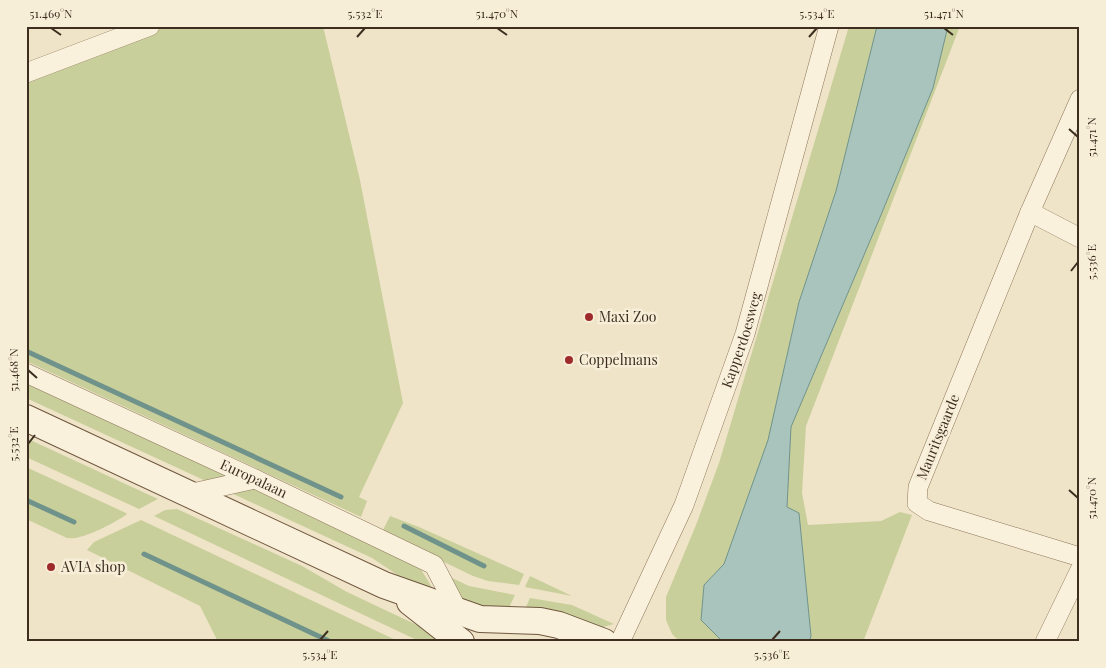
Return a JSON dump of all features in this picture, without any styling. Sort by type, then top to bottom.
[{"type":"main road","points":[[26,418],[384,585],[480,619],[540,621],[559,624],[604,642]]},
{"type":"main road","points":[[384,585],[416,606],[460,642]]},
{"type":"main road","points":[[542,642],[572,630]]},
{"type":"street","points":[[26,73],[150,26]]},
{"type":"street","name":"Kapperdoesweg","points":[[620,642],[684,505],[745,334],[830,26]]},
{"type":"street","name":"Mauritsgaarde","points":[[1080,99],[1030,212],[918,487],[917,503],[929,511],[1080,557]]},
{"type":"street","points":[[1030,212],[1080,238]]},
{"type":"street","name":"Europalaan","points":[[26,373],[434,564],[458,611]]},
{"type":"street","points":[[188,494],[255,479]]},
{"type":"street","points":[[1045,642],[1080,570]]},
{"type":"green space","points":[[168,26],[323,26],[360,180],[403,403],[359,497],[367,501],[361,517],[26,361],[26,82]]},
{"type":"green space","points":[[849,26],[877,26],[836,191],[799,302],[769,440],[724,564],[704,585],[701,620],[723,642],[680,642],[672,634],[666,620],[666,597],[719,463]]},
{"type":"green space","points":[[948,26],[960,26],[806,426],[802,493],[808,525],[881,521],[900,512],[912,515],[863,642],[809,642],[811,636],[799,513],[787,507],[791,427],[933,88]]},
{"type":"green space","points":[[26,380],[231,474],[208,482],[26,398]]},
{"type":"green space","points":[[26,438],[158,499],[139,509],[26,457]]},
{"type":"green space","points":[[26,467],[127,514],[98,530],[73,538],[67,538],[26,519]]},
{"type":"green space","points":[[249,486],[419,566],[436,594],[414,586],[372,558],[229,492]]},
{"type":"green space","points":[[177,509],[302,566],[347,592],[453,642],[421,642],[154,516],[165,510]]},
{"type":"green space","points":[[390,516],[524,574],[519,585],[488,581],[473,576],[382,532]]},
{"type":"green space","points":[[141,520],[400,642],[218,642],[200,606],[87,550],[94,542]]},
{"type":"green space","points":[[530,576],[572,596],[525,587]]},
{"type":"green space","points":[[450,577],[469,586],[515,595],[506,614],[467,605],[449,580]]},
{"type":"green space","points":[[530,598],[572,605],[614,624],[596,629],[523,614]]},
{"type":"water","points":[[877,26],[948,26],[933,88],[791,427],[787,507],[799,513],[811,636],[809,642],[723,642],[701,620],[704,585],[724,564],[768,440],[799,302],[836,191]]},
{"type":"waterway","points":[[26,351],[341,497]]},
{"type":"waterway","points":[[26,500],[74,522]]},
{"type":"waterway","points":[[404,526],[484,566]]},
{"type":"waterway","points":[[144,554],[331,642]]},
{"type":"place","name":"Maxi Zoo","points":[[589,317]]},
{"type":"place","name":"Coppelmans","points":[[569,360]]},
{"type":"place","name":"AVIA shop","points":[[51,567]]}]
